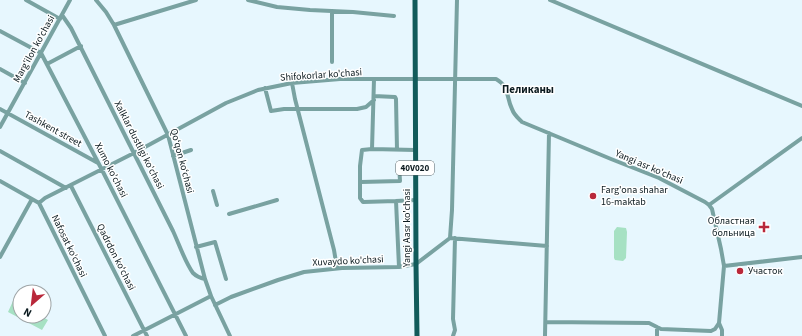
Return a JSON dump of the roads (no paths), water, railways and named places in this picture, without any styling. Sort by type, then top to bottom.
[{"type":"main road","name":"Yangi Aasr ko'chasi","points":[[415,0],[417,336]]},
{"type":"street","points":[[26,0],[60,19]]},
{"type":"street","name":"Marg'ilon ko'chasi","points":[[0,128],[70,0]]},
{"type":"street","name":"Qoʻqon koʻchasi","points":[[96,0],[114,25],[168,135],[205,279],[211,296],[230,336]]},
{"type":"street","points":[[114,25],[196,0]]},
{"type":"street","points":[[248,0],[278,7],[394,16]]},
{"type":"street","points":[[453,336],[452,204],[457,0]]},
{"type":"street","points":[[550,0],[802,106]]},
{"type":"street","points":[[332,11],[332,62]]},
{"type":"street","name":"Xalklar dustligi ko'chasi","points":[[62,15],[72,28],[191,268],[197,276],[205,279]]},
{"type":"street","points":[[0,31],[41,53]]},
{"type":"street","points":[[47,64],[81,46]]},
{"type":"street","name":"Xumo ko'chasi","points":[[41,53],[99,163],[186,336]]},
{"type":"street","points":[[0,69],[25,83]]},
{"type":"street","name":"Shifokorlar ko'chasi","points":[[39,203],[45,198],[102,170],[226,103],[265,88],[292,83],[340,79],[416,80]]},
{"type":"street","points":[[372,149],[374,79]]},
{"type":"street","name":"Yangi asr ko'chasi","points":[[416,80],[496,80],[506,88],[511,109],[517,118],[522,122],[659,178],[688,192],[709,205]]},
{"type":"street","points":[[292,83],[334,250],[337,268]]},
{"type":"street","points":[[265,88],[271,112],[284,109],[357,110],[366,107],[374,98],[395,97],[397,150]]},
{"type":"street","name":"Tashkent street","points":[[0,109],[99,163]]},
{"type":"street","points":[[546,336],[549,133]]},
{"type":"street","points":[[722,336],[722,330],[719,323],[724,266],[722,249],[712,209],[709,205],[802,138]]},
{"type":"street","points":[[173,156],[191,150]]},
{"type":"street","points":[[415,150],[362,150],[360,166],[360,198],[363,202],[416,200]]},
{"type":"street","points":[[0,151],[66,188]]},
{"type":"street","points":[[360,182],[400,181],[399,166]]},
{"type":"street","points":[[0,181],[39,203]]},
{"type":"street","name":"Qadrdon koʻchasi","points":[[71,186],[147,336]]},
{"type":"street","points":[[213,191],[217,205]]},
{"type":"street","points":[[0,257],[32,199]]},
{"type":"street","points":[[229,214],[277,200]]},
{"type":"street","points":[[396,200],[399,267]]},
{"type":"street","name":"Nafosat ko'chasi","points":[[39,203],[105,336]]},
{"type":"street","points":[[416,264],[452,238],[547,246]]},
{"type":"street","points":[[196,246],[215,242],[226,279]]},
{"type":"street","points":[[724,266],[802,257]]},
{"type":"street","name":"Xuvaydo ko'chasi","points":[[215,305],[231,297],[304,272],[337,268],[399,267],[416,264]]},
{"type":"street","points":[[133,336],[211,296]]},
{"type":"street","points":[[546,322],[648,323],[661,329],[696,334],[713,330],[719,323]]},
{"type":"street","points":[[657,327],[657,336]]},
{"type":"place","name":"Farg'ona shahar 16-maktab","points":[[593,196]]},
{"type":"place","name":"Областная больница","points":[[764,227]]},
{"type":"place","name":"Участок","points":[[740,271]]},
{"type":"district","name":"Пеликаны","points":[[528,89]]}]
